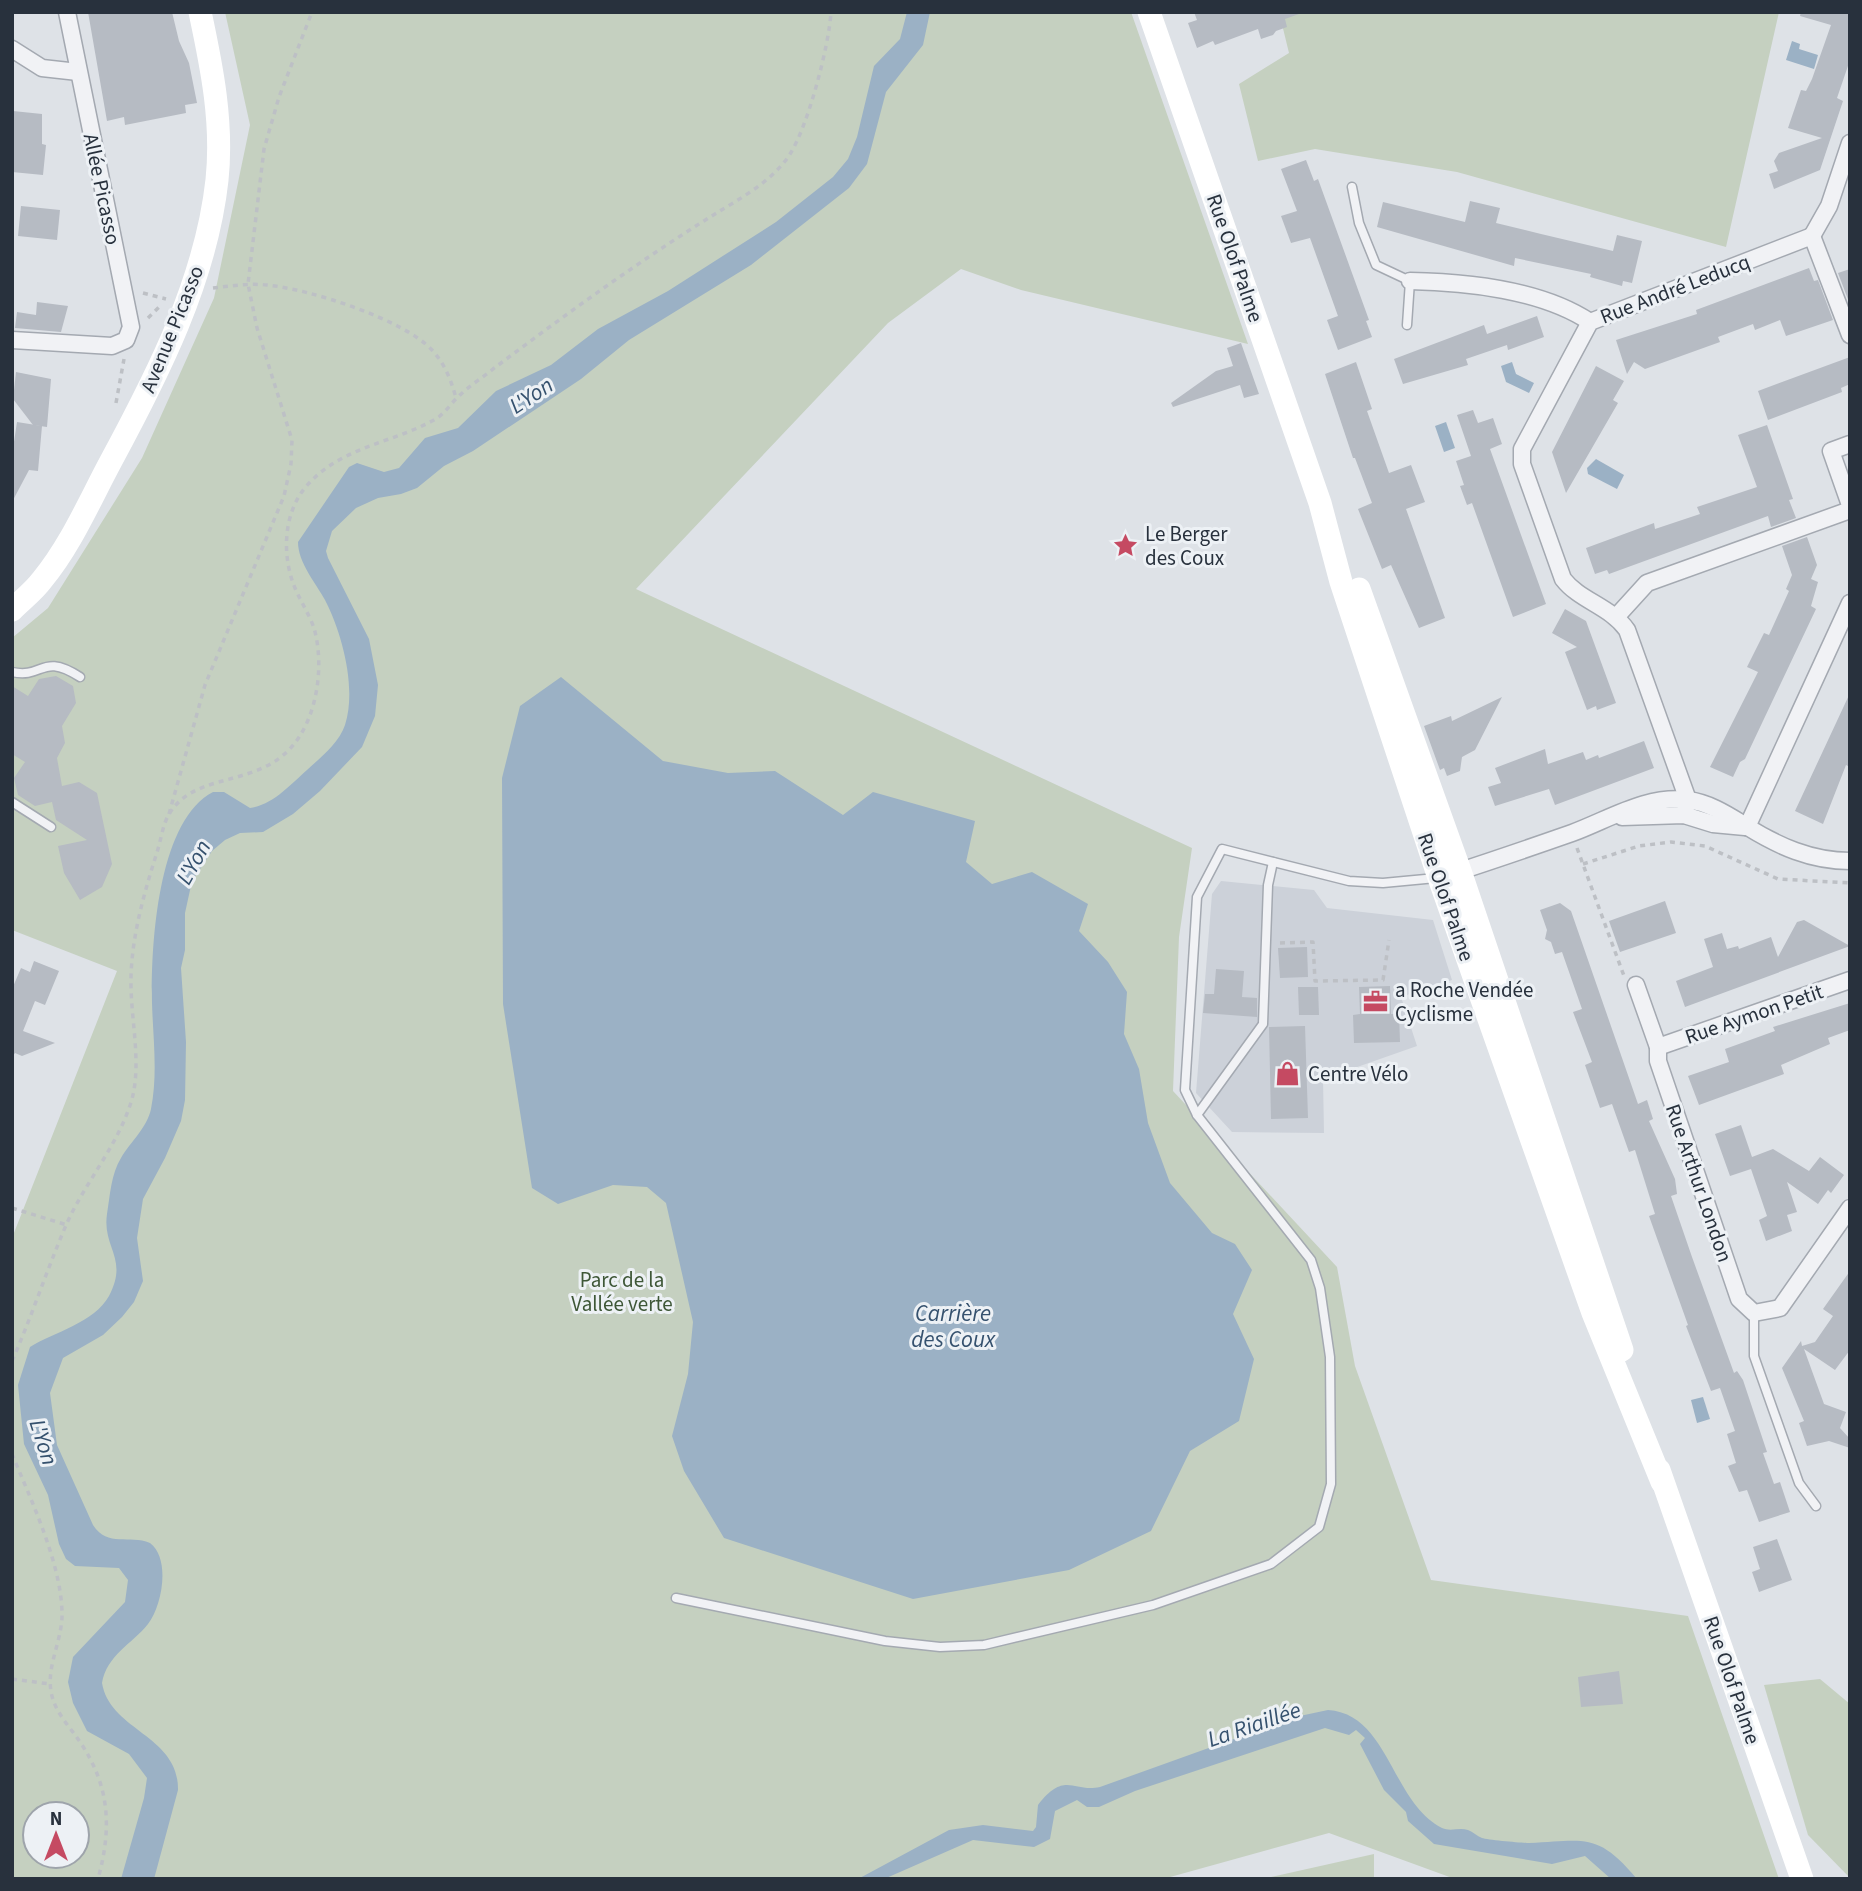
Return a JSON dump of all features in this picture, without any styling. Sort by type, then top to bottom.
[{"type":"main road","name":"Avenue Picasso","points":[[12,610],[43,580],[73,532],[144,400],[209,230],[217,180],[219,131],[213,76],[200,12]]},
{"type":"main road","name":"Rue Olof Palme","points":[[1149,12],[1320,503],[1355,579],[1449,874],[1609,1308],[1662,1482],[1802,1879]]},
{"type":"street","name":"Allée Picasso","points":[[67,12],[131,327]]},
{"type":"street","points":[[12,49],[43,68],[78,72]]},
{"type":"street","points":[[1850,143],[1829,206],[1812,236],[1850,335]]},
{"type":"street","name":"Rue André Leducq","points":[[1617,617],[1572,591],[1563,579],[1522,464],[1525,443],[1590,322],[1812,236]]},
{"type":"street","points":[[1409,281],[1460,282],[1568,307],[1590,322]]},
{"type":"street","points":[[12,340],[102,346],[125,340],[131,327]]},
{"type":"street","points":[[1686,807],[1627,630],[1617,617],[1647,583],[1850,508],[1831,451],[1850,444]]},
{"type":"street","points":[[1747,827],[1850,603]]},
{"type":"street","points":[[1449,874],[1572,833],[1640,803],[1724,811],[1747,827],[1803,856],[1824,861],[1850,861]]},
{"type":"street","name":"Rue Aymon Petit","points":[[1658,1047],[1850,980]]},
{"type":"street","name":"Rue Arthur London","points":[[1636,985],[1658,1047],[1658,1061],[1739,1299],[1754,1313]]},
{"type":"street","points":[[1754,1313],[1780,1308],[1850,1208]]},
{"type":"lane","points":[[1352,187],[1359,223],[1376,265],[1409,281],[1406,325]]},
{"type":"lane","points":[[12,672],[22,674],[49,664],[62,665],[80,677]]},
{"type":"lane","points":[[12,802],[51,827]]},
{"type":"lane","points":[[676,1598],[885,1640],[940,1647],[984,1644],[1153,1605],[1271,1564],[1319,1527],[1331,1484],[1330,1357],[1320,1287],[1311,1260],[1197,1115],[1185,1090],[1197,897],[1222,849],[1349,881],[1383,884],[1449,874]]},
{"type":"lane","points":[[1197,1115],[1263,1024],[1268,885],[1273,862]]},
{"type":"lane","points":[[1754,1313],[1754,1356],[1798,1483],[1816,1506]]},
{"type":"path","points":[[12,1361],[67,1225],[112,1144],[131,1102],[135,1081],[131,975],[145,890],[169,816],[205,685],[284,496],[291,464],[292,440],[257,328],[248,284],[264,149],[279,97],[313,12]]},
{"type":"path","points":[[169,816],[186,796],[259,772],[285,755],[304,731],[314,703],[319,653],[314,628],[294,585],[286,548],[290,517],[304,489],[350,452],[436,419],[456,398],[675,239],[751,192],[789,156],[805,117],[830,33],[831,12]]},
{"type":"path","points":[[131,327],[143,323],[181,299],[248,284],[288,288],[317,296],[403,329],[433,351],[445,367],[456,398]]},
{"type":"path","points":[[124,290],[181,299]]},
{"type":"path","points":[[1572,833],[1626,983],[1636,985]]},
{"type":"path","points":[[1583,864],[1639,846],[1671,842],[1705,846],[1778,880],[1850,883]]},
{"type":"path","points":[[1266,943],[1313,942],[1315,981],[1356,980],[1383,979],[1389,940]]},
{"type":"path","points":[[12,1208],[67,1225]]},
{"type":"path","points":[[12,1454],[58,1583],[61,1625],[50,1684],[56,1707],[91,1758],[104,1788],[108,1827],[97,1879]]},
{"type":"path","points":[[12,1679],[50,1684]]},
{"type":"shaded area","points":[[1221,881],[1314,890],[1327,908],[1433,920],[1452,980],[1401,997],[1417,1046],[1323,1079],[1324,1133],[1232,1132],[1196,1093],[1212,894]]},
{"type":"green space","name":"Parc de la Vallée verte","points":[[225,12],[1131,12],[1248,344],[1021,290],[961,269],[888,323],[636,589],[1192,848],[1179,937],[1173,1091],[1337,1267],[1355,1366],[1431,1580],[1688,1616],[1779,1879],[1455,1879],[1329,1833],[1163,1879],[12,1879],[12,1238],[117,971],[12,930],[12,638],[48,608],[142,458],[214,298],[250,125]]},
{"type":"green space","points":[[1279,12],[1779,12],[1726,247],[1457,172],[1315,149],[1258,161],[1239,84],[1289,53]]},
{"type":"green space","points":[[1820,1679],[1850,1704],[1850,1878],[1808,1835],[1764,1685]]},
{"type":"green space","points":[[1374,1854],[1374,1879],[1262,1879]]},
{"type":"water","name":"L'Yon","points":[[907,12],[930,12],[923,45],[886,92],[867,164],[849,188],[751,265],[629,340],[581,379],[473,451],[444,466],[417,488],[378,498],[356,508],[332,531],[326,551],[328,558],[369,639],[378,685],[375,716],[362,747],[320,791],[293,814],[263,832],[240,833],[225,840],[212,851],[192,881],[185,913],[185,950],[181,968],[186,1042],[185,1100],[181,1121],[143,1199],[137,1238],[143,1281],[134,1302],[122,1317],[103,1335],[63,1358],[50,1393],[57,1445],[93,1525],[105,1536],[150,1543],[161,1560],[162,1583],[153,1616],[142,1631],[115,1657],[102,1683],[117,1712],[168,1757],[175,1772],[178,1790],[154,1879],[121,1879],[147,1778],[129,1754],[87,1731],[73,1703],[68,1682],[73,1657],[125,1602],[128,1580],[119,1568],[75,1566],[66,1559],[59,1544],[48,1495],[24,1444],[18,1385],[30,1347],[94,1313],[109,1296],[114,1283],[116,1262],[106,1226],[111,1185],[118,1164],[151,1109],[155,1069],[152,979],[156,919],[169,857],[180,829],[194,807],[213,792],[224,792],[250,808],[274,798],[329,749],[345,725],[349,694],[342,644],[325,600],[304,565],[298,542],[349,467],[357,463],[384,472],[399,468],[425,438],[458,428],[496,391],[551,365],[598,329],[668,291],[776,222],[833,177],[848,159],[857,137],[874,66],[900,39]]},
{"type":"water","points":[[1792,41],[1800,44],[1799,49],[1818,55],[1814,69],[1786,60]]},
{"type":"water","points":[[1512,362],[1516,374],[1534,383],[1529,393],[1506,382],[1501,366]]},
{"type":"water","points":[[1446,422],[1455,448],[1444,452],[1435,426]]},
{"type":"water","points":[[1596,459],[1624,475],[1617,489],[1588,474],[1587,468]]},
{"type":"water","name":"Carrière des Coux","points":[[561,677],[663,761],[728,773],[775,771],[843,815],[873,792],[975,821],[966,862],[992,884],[1032,872],[1088,904],[1079,931],[1108,962],[1127,992],[1124,1034],[1139,1069],[1148,1123],[1170,1183],[1212,1233],[1235,1244],[1252,1270],[1233,1314],[1254,1359],[1239,1421],[1190,1451],[1151,1531],[1069,1570],[913,1599],[724,1538],[684,1471],[672,1436],[688,1374],[693,1322],[666,1203],[647,1187],[613,1185],[558,1204],[532,1188],[503,1004],[502,778],[520,706]]},
{"type":"water","points":[[1703,1397],[1710,1419],[1697,1423],[1691,1400]]},
{"type":"water","points":[[1328,1710],[1348,1715],[1364,1726],[1377,1742],[1411,1799],[1425,1816],[1442,1828],[1465,1829],[1482,1838],[1506,1841],[1589,1842],[1611,1853],[1637,1879],[1611,1879],[1585,1856],[1552,1864],[1434,1844],[1408,1821],[1406,1812],[1384,1790],[1360,1744],[1365,1738],[1356,1730],[1349,1735],[1325,1728],[1135,1791],[1099,1807],[1087,1807],[1077,1800],[1055,1811],[1050,1839],[1034,1847],[973,1840],[884,1879],[858,1879],[949,1830],[983,1825],[1033,1831],[1036,1827],[1038,1805],[1055,1788],[1069,1785],[1100,1787],[1295,1717]]},
{"type":"building","points":[[88,12],[172,12],[179,41],[189,63],[197,103],[185,105],[186,113],[125,125],[124,117],[107,121]]},
{"type":"building","points":[[1194,12],[1299,14],[1285,19],[1287,27],[1261,39],[1258,29],[1215,45],[1213,41],[1197,48],[1188,23],[1197,20]]},
{"type":"building","points":[[1801,12],[1850,12],[1850,60],[1837,98],[1843,101],[1820,170],[1774,189],[1769,174],[1778,171],[1774,161],[1779,153],[1822,138],[1788,128],[1801,90],[1806,91],[1812,79],[1831,25],[1800,16]]},
{"type":"building","points":[[13,111],[42,114],[42,144],[46,145],[43,175],[12,172]]},
{"type":"building","points":[[1306,160],[1314,181],[1318,179],[1369,320],[1366,321],[1372,337],[1338,350],[1327,320],[1338,316],[1310,238],[1291,243],[1281,216],[1297,211],[1281,169]]},
{"type":"building","points":[[1470,201],[1500,208],[1496,223],[1613,251],[1617,235],[1642,241],[1632,283],[1623,281],[1622,286],[1590,277],[1591,274],[1515,258],[1514,266],[1377,227],[1383,202],[1465,222]]},
{"type":"building","points":[[21,206],[60,210],[57,240],[18,236]]},
{"type":"building","points":[[1809,268],[1814,281],[1818,280],[1833,320],[1786,336],[1780,320],[1755,330],[1753,324],[1718,337],[1720,342],[1645,369],[1634,362],[1627,374],[1616,340],[1697,314],[1696,310]]},
{"type":"building","points":[[1850,269],[1850,302],[1849,302],[1838,273]]},
{"type":"building","points":[[37,302],[68,306],[61,332],[15,328],[17,312],[36,315]]},
{"type":"building","points":[[1537,316],[1544,337],[1508,350],[1507,345],[1466,359],[1468,365],[1403,384],[1394,359],[1484,325],[1487,334]]},
{"type":"building","points":[[1241,343],[1259,394],[1244,398],[1240,385],[1173,407],[1171,403],[1216,371],[1233,366],[1227,348]]},
{"type":"building","points":[[1850,357],[1850,384],[1841,388],[1842,392],[1768,420],[1758,391]]},
{"type":"building","points":[[1356,362],[1372,409],[1367,411],[1389,473],[1411,465],[1425,502],[1406,509],[1445,618],[1419,628],[1391,565],[1382,569],[1358,509],[1372,503],[1353,458],[1325,374]]},
{"type":"building","points":[[1596,366],[1624,381],[1613,400],[1618,403],[1566,493],[1552,452]]},
{"type":"building","points":[[16,372],[51,379],[47,427],[33,425],[13,399]]},
{"type":"building","points":[[1473,410],[1478,423],[1493,418],[1502,444],[1490,449],[1546,604],[1513,617],[1472,503],[1467,505],[1460,486],[1464,485],[1456,461],[1471,456],[1457,415]]},
{"type":"building","points":[[17,422],[42,426],[38,471],[29,470],[12,502],[12,455]]},
{"type":"building","points":[[1767,425],[1793,499],[1789,500],[1796,518],[1771,527],[1768,516],[1609,574],[1607,570],[1595,574],[1586,548],[1654,523],[1655,529],[1700,514],[1697,507],[1757,487],[1738,435]]},
{"type":"building","points":[[1807,537],[1817,565],[1811,579],[1818,582],[1811,606],[1816,609],[1745,759],[1740,762],[1733,777],[1710,767],[1758,672],[1747,667],[1764,633],[1769,635],[1789,591],[1786,589],[1792,575],[1782,546]]},
{"type":"building","points":[[1565,609],[1586,621],[1616,703],[1597,710],[1596,706],[1587,710],[1565,652],[1577,647],[1552,633]]},
{"type":"building","points":[[56,676],[73,686],[76,703],[62,726],[65,743],[57,758],[62,786],[79,782],[97,793],[112,864],[102,887],[80,900],[64,873],[58,846],[87,840],[56,820],[52,802],[35,806],[18,795],[14,778],[25,762],[12,754],[12,686],[28,696],[39,679]]},
{"type":"building","points":[[1850,693],[1850,767],[1846,765],[1823,824],[1795,811]]},
{"type":"building","points":[[1502,697],[1475,750],[1462,757],[1460,771],[1447,776],[1444,768],[1440,770],[1424,726],[1451,716],[1452,721]]},
{"type":"building","points":[[1644,741],[1654,768],[1555,805],[1549,789],[1495,806],[1488,787],[1501,783],[1495,768],[1545,749],[1548,764],[1583,752],[1586,760],[1598,755],[1599,758]]},
{"type":"building","points":[[1665,901],[1676,933],[1620,952],[1609,921]]},
{"type":"building","points":[[1560,903],[1571,911],[1638,1104],[1647,1100],[1653,1119],[1649,1121],[1675,1179],[1677,1194],[1671,1196],[1692,1257],[1734,1373],[1737,1371],[1743,1380],[1767,1452],[1763,1453],[1774,1484],[1780,1482],[1790,1512],[1759,1522],[1747,1490],[1739,1492],[1728,1466],[1736,1463],[1727,1434],[1735,1431],[1720,1388],[1711,1391],[1686,1326],[1688,1325],[1649,1216],[1655,1214],[1635,1150],[1629,1152],[1612,1104],[1600,1108],[1585,1065],[1592,1062],[1573,1012],[1582,1009],[1562,952],[1555,954],[1551,942],[1545,939],[1547,930],[1540,910]]},
{"type":"building","points":[[1804,920],[1850,946],[1685,1007],[1676,981],[1713,967],[1704,939],[1722,933],[1727,949],[1738,946],[1739,949],[1771,937],[1778,957],[1797,922]]},
{"type":"building","points":[[1307,947],[1308,977],[1280,978],[1278,948]]},
{"type":"building","points":[[34,961],[59,971],[45,1005],[35,1001],[23,1031],[55,1043],[22,1056],[15,1053],[12,1057],[12,989],[21,968],[30,972]]},
{"type":"building","points":[[1216,969],[1244,971],[1242,997],[1257,998],[1257,1017],[1203,1013],[1205,994],[1214,994]]},
{"type":"building","points":[[1390,986],[1391,1014],[1399,1014],[1400,1042],[1354,1043],[1353,1015],[1360,1014],[1359,987]]},
{"type":"building","points":[[1298,987],[1318,987],[1319,1015],[1299,1015]]},
{"type":"building","points":[[1850,1003],[1850,1030],[1828,1038],[1830,1044],[1781,1065],[1784,1074],[1699,1105],[1688,1076],[1729,1062],[1725,1049],[1775,1031],[1773,1027]]},
{"type":"building","points":[[1305,1026],[1308,1118],[1271,1119],[1269,1027]]},
{"type":"building","points":[[1741,1125],[1752,1157],[1773,1149],[1809,1171],[1820,1157],[1844,1175],[1831,1193],[1828,1190],[1818,1204],[1787,1182],[1797,1212],[1787,1215],[1792,1231],[1766,1241],[1759,1220],[1767,1216],[1751,1169],[1730,1176],[1715,1134]]},
{"type":"building","points":[[1850,1271],[1850,1350],[1835,1370],[1804,1349],[1824,1404],[1846,1412],[1840,1428],[1850,1439],[1850,1448],[1829,1441],[1807,1446],[1799,1423],[1804,1421],[1782,1368],[1801,1341],[1802,1346],[1815,1342],[1833,1316],[1823,1309]]},
{"type":"building","points":[[1777,1539],[1792,1580],[1759,1592],[1752,1572],[1760,1569],[1753,1547]]},
{"type":"building","points":[[1619,1671],[1623,1704],[1581,1707],[1578,1677]]},
{"type":"place","name":"Le Berger des Coux","points":[[1125,546]]},
{"type":"place","name":"a Roche Vendée Cyclisme","points":[[1375,1002]]},
{"type":"place","name":"Centre Vélo","points":[[1288,1074]]},
{"type":"water label","name":"La Riaillée","points":[[1254,1724]]}]
